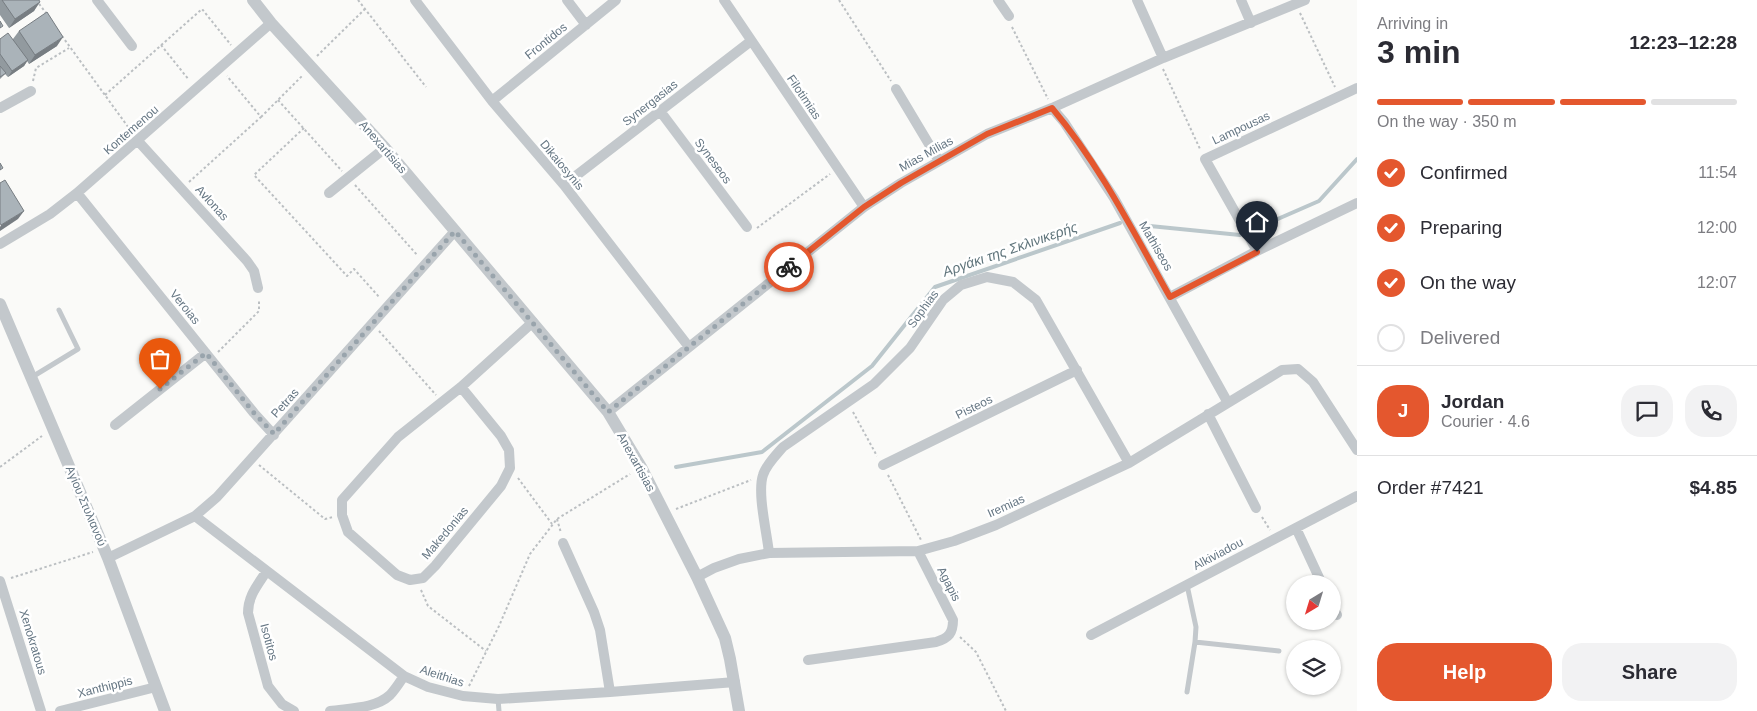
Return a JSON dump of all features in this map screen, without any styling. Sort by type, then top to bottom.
[{"type":"street","points":[[97,0],[132,46]]},
{"type":"street","name":"Anexartisias","points":[[253,0],[309,66],[385,148],[608,412],[641,467],[697,577],[725,638],[735,682],[739,711]]},
{"type":"street","name":"Dikaiosynis","points":[[415,0],[492,101],[564,185],[689,346]]},
{"type":"street","points":[[567,0],[586,25]]},
{"type":"street","name":"Frontidos","points":[[492,101],[616,0]]},
{"type":"street","name":"Filotimias","points":[[724,0],[864,207]]},
{"type":"street","points":[[998,0],[1009,16]]},
{"type":"street","points":[[1137,0],[1161,59]]},
{"type":"street","points":[[1241,0],[1251,23]]},
{"type":"street","name":"Mias Milias","points":[[608,412],[864,207],[901,183],[987,134],[1300,2]]},
{"type":"street","name":"Kontemenou","points":[[0,244],[50,214],[77,193],[271,23]]},
{"type":"street","name":"Synergasias","points":[[564,185],[751,41]]},
{"type":"street","name":"Lampousas","points":[[1257,252],[1205,159],[1357,88]]},
{"type":"street","points":[[896,89],[939,161]]},
{"type":"street","points":[[0,108],[31,91]]},
{"type":"street","name":"Mathiseos","points":[[1052,108],[1064,122],[1114,198],[1228,403]]},
{"type":"street","name":"Syneseos","points":[[660,111],[746,227]]},
{"type":"street","name":"Avlonas","points":[[138,141],[247,261],[254,271],[258,288]]},
{"type":"street","points":[[329,193],[385,148]]},
{"type":"street","name":"Veroias","points":[[77,193],[254,413],[274,434]]},
{"type":"street","points":[[1170,297],[1357,203]]},
{"type":"street","name":"Petras","points":[[106,553],[195,516],[217,497],[455,231]]},
{"type":"street","name":"Sophias","points":[[763,475],[771,461],[783,447],[874,384],[910,348],[943,300],[961,285],[986,277],[1013,282],[1036,300],[1128,463]]},
{"type":"street","name":"Αγίου Στυλιανού","points":[[0,304],[6,329],[32,377],[106,553],[166,711]]},
{"type":"street","points":[[416,579],[410,580],[397,575],[348,532],[342,515],[342,500],[398,437],[462,387],[533,322]]},
{"type":"street","points":[[115,425],[209,356]]},
{"type":"street","name":"Iremias","points":[[697,577],[714,568],[769,553],[918,551],[954,540],[996,525],[1128,463],[1282,370],[1298,369],[1313,382],[1357,450]]},
{"type":"street","name":"Pisteos","points":[[883,465],[1077,370]]},
{"type":"street","points":[[462,387],[501,436],[509,450],[510,468]]},
{"type":"street","points":[[1208,414],[1256,508]]},
{"type":"street","name":"Makedonias","points":[[416,579],[423,578],[435,566],[501,486],[510,468]]},
{"type":"street","points":[[763,475],[761,494],[769,553]]},
{"type":"street","name":"Alkiviadou","points":[[1091,635],[1357,496]]},
{"type":"street","name":"Aleithias","points":[[195,516],[404,676],[428,687],[463,696],[498,699],[735,682]]},
{"type":"street","points":[[1296,528],[1318,575]]},
{"type":"street","points":[[564,543],[600,630],[610,692]]},
{"type":"street","name":"Agapis","points":[[918,551],[953,620],[953,631]]},
{"type":"street","name":"Isotitos","points":[[266,572],[252,592],[248,603],[248,613],[268,686],[282,704],[294,711]]},
{"type":"street","name":"Xenokratous","points":[[0,581],[41,711]]},
{"type":"street","points":[[808,660],[936,642],[947,638],[953,631]]},
{"type":"street","points":[[330,711],[369,706],[380,702],[390,695],[404,676]]},
{"type":"street","name":"Xanthippis","points":[[60,711],[156,687]]},
{"type":"lane","points":[[32,377],[78,350],[59,310]]},
{"type":"lane","points":[[1187,585],[1194,611],[1195,642],[1187,692]]},
{"type":"lane","points":[[1195,642],[1279,651]]},
{"type":"lane","points":[[498,699],[499,711]]},
{"type":"path","points":[[36,0],[47,16]]},
{"type":"path","points":[[358,0],[426,86]]},
{"type":"path","points":[[839,0],[896,89]]},
{"type":"path","points":[[1300,2],[1340,96]]},
{"type":"path","points":[[104,95],[202,9],[237,53]]},
{"type":"path","points":[[181,188],[261,117],[365,9]]},
{"type":"path","points":[[1009,16],[1010,24],[1052,108]]},
{"type":"path","points":[[59,32],[138,141]]},
{"type":"path","points":[[161,45],[196,89]]},
{"type":"path","points":[[31,91],[36,68],[70,47]]},
{"type":"path","points":[[1161,59],[1205,159]]},
{"type":"path","points":[[220,68],[261,117]]},
{"type":"path","points":[[278,100],[425,265]]},
{"type":"path","points":[[304,128],[254,175],[347,276],[354,269],[388,307]]},
{"type":"path","points":[[746,227],[756,228],[838,168]]},
{"type":"path","points":[[209,356],[259,311],[258,288]]},
{"type":"path","points":[[373,324],[442,402]]},
{"type":"path","points":[[0,467],[53,427]]},
{"type":"path","points":[[252,459],[325,519],[342,515]]},
{"type":"path","points":[[463,696],[499,626],[530,554],[552,524],[557,519],[641,467]]},
{"type":"path","points":[[510,468],[552,524]]},
{"type":"path","points":[[664,514],[763,475]]},
{"type":"path","points":[[1256,508],[1275,538]]},
{"type":"path","points":[[557,519],[564,543]]},
{"type":"path","points":[[0,581],[106,553]]},
{"type":"path","points":[[416,579],[428,606],[486,651]]},
{"type":"path","points":[[953,631],[976,652],[1006,711]]},
{"type":"building","points":[[2,0],[39,0],[40,2],[15,19]]},
{"type":"building","points":[[47,12],[63,37],[35,55],[19,31]]},
{"type":"building","points":[[8,33],[28,60],[12,71],[0,54],[0,39]]},
{"type":"building","points":[[0,66],[6,73],[0,77]]},
{"type":"building","points":[[5,180],[24,211],[1,225],[0,183]]},
{"type":"waterway","name":"Αργάκι της Σκλινικερής","points":[[1255,229],[1319,201],[1357,159]]},
{"type":"waterway","name":"Αργάκι της Σκλινικερής","points":[[676,467],[762,452],[872,366],[935,287],[1120,223]]},
{"type":"waterway","name":"Αργάκι της Σκλινικερής","points":[[1140,225],[1240,235]]},
{"type":"way so far","points":[[160,389],[206,353],[254,413],[274,434],[455,231],[608,412],[789,267]]},
{"type":"route","points":[[789,267],[864,207],[901,183],[987,134],[1052,108],[1064,122],[1114,198],[1170,297],[1257,252]]}]
